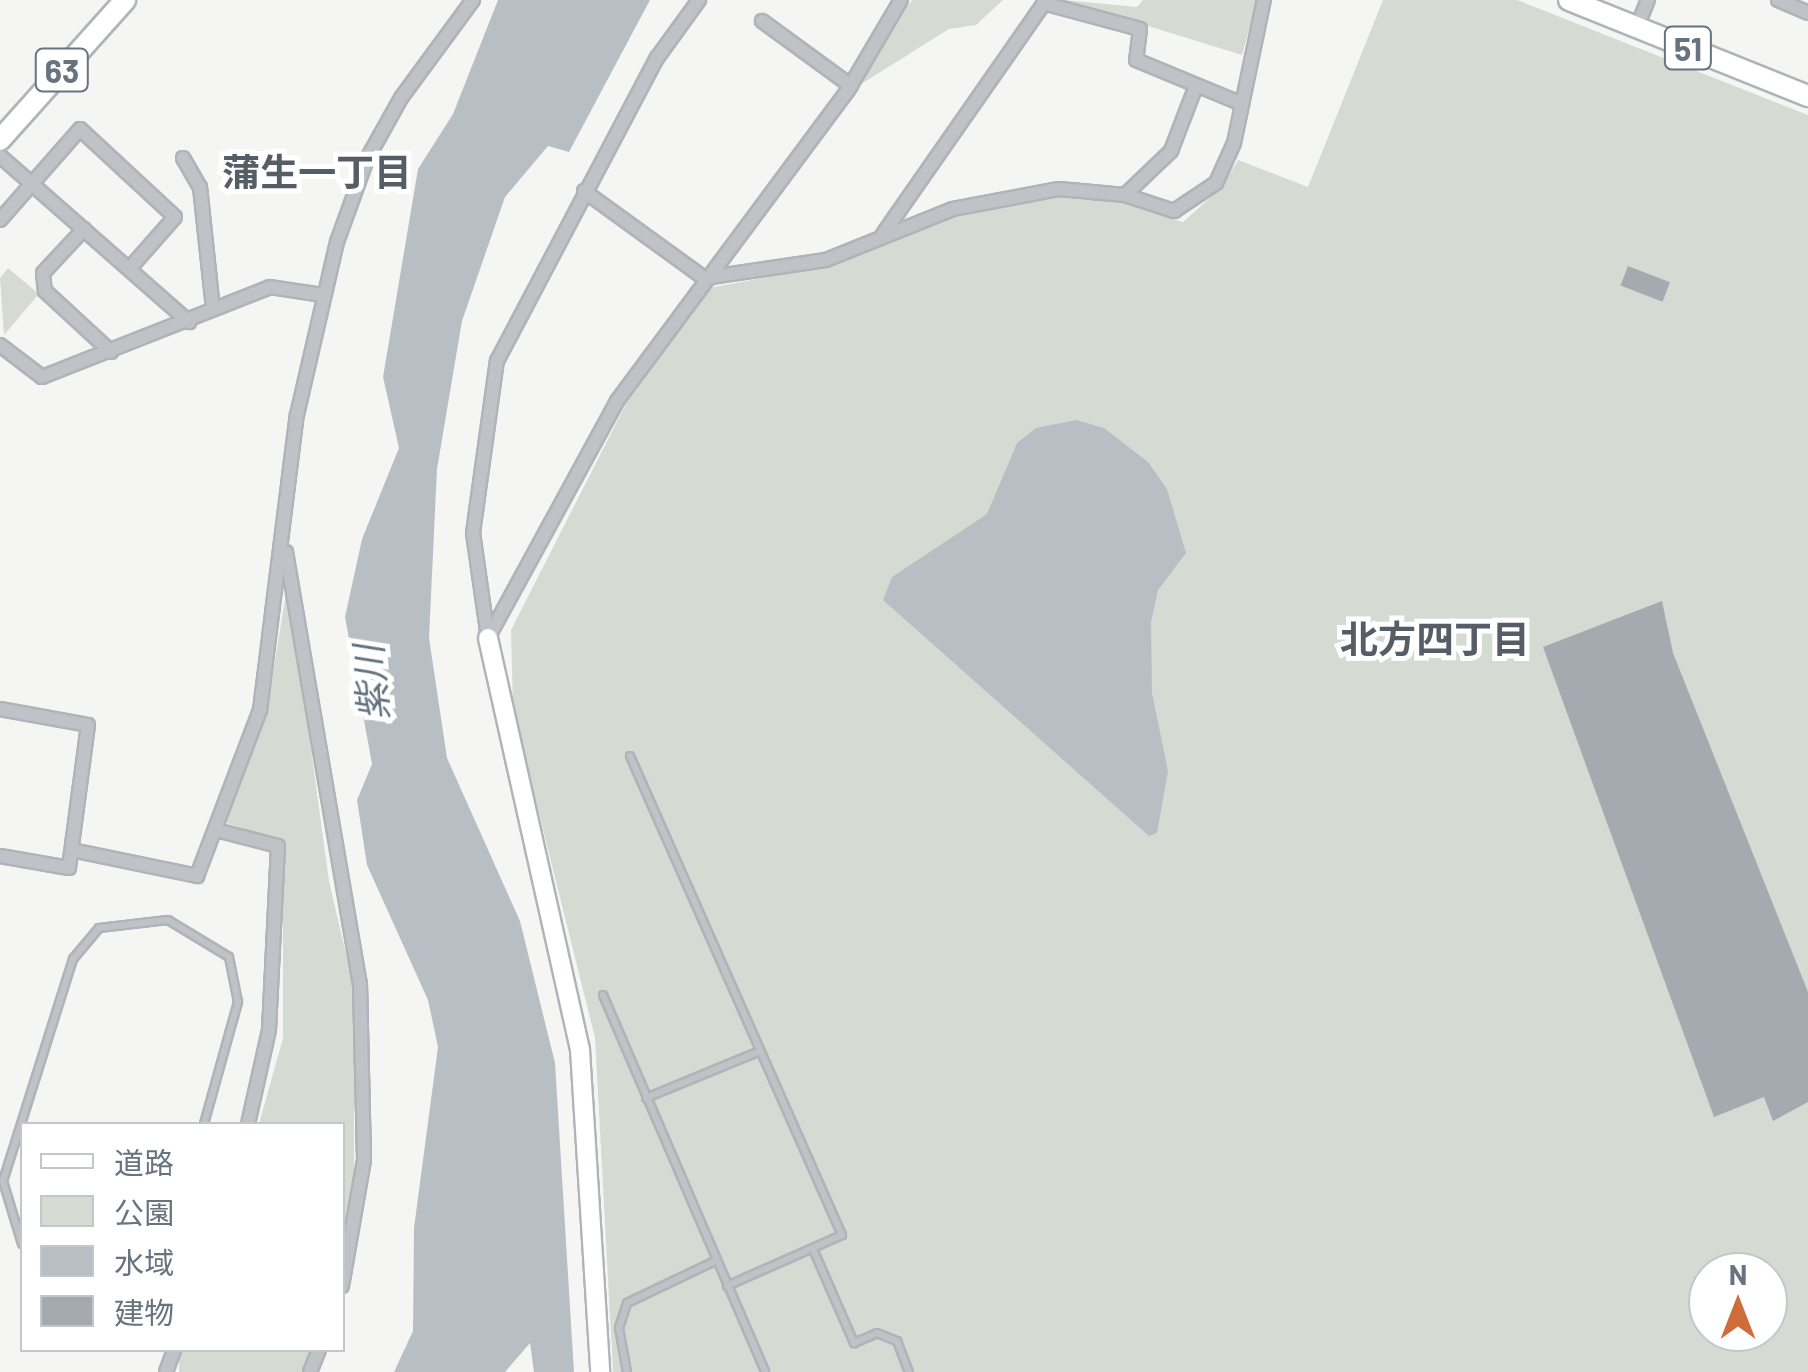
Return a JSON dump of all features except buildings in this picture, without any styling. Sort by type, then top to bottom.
[{"type":"main road","name":"63","points":[[0,140],[125,0]]},
{"type":"main road","name":"51","points":[[1569,0],[1808,96]]},
{"type":"street","points":[[72,850],[197,876],[260,710],[284,548],[297,415],[323,295],[366,159],[400,98],[473,0]]},
{"type":"street","points":[[600,1372],[580,1050],[488,638],[473,532],[488,399],[508,330],[584,192],[699,0]]},
{"type":"street","points":[[488,638],[616,401],[704,278],[851,86],[901,0]]},
{"type":"street","points":[[584,192],[704,278],[826,260],[882,236],[1025,195],[1125,195],[1174,211],[1216,183],[1242,104],[1264,0]]},
{"type":"street","points":[[1637,27],[1648,0]]},
{"type":"street","points":[[1778,0],[1808,13]]},
{"type":"street","points":[[882,236],[1045,2],[1140,29],[1136,60],[1242,104]]},
{"type":"street","points":[[762,20],[851,86]]},
{"type":"street","points":[[1125,195],[1171,151],[1196,86]]},
{"type":"street","points":[[0,220],[80,129],[174,216],[130,268]]},
{"type":"street","points":[[0,156],[189,322]]},
{"type":"street","points":[[184,158],[200,187],[213,308]]},
{"type":"street","points":[[84,229],[43,274],[45,291],[111,352]]},
{"type":"street","points":[[0,346],[42,377],[270,287],[323,295]]},
{"type":"street","points":[[284,548],[360,983],[364,1160],[345,1269]]},
{"type":"street","points":[[0,709],[88,725],[69,868],[0,856]]},
{"type":"street","points":[[216,830],[278,846],[270,1030],[248,1122]]},
{"type":"lane","points":[[630,756],[842,1236],[727,1286]]},
{"type":"lane","points":[[22,1122],[73,959],[99,928],[168,920],[230,957],[238,1002],[205,1122]]},
{"type":"lane","points":[[603,995],[765,1372]]},
{"type":"lane","points":[[646,1098],[760,1051]]},
{"type":"lane","points":[[20,1130],[4,1181],[20,1237]]},
{"type":"lane","points":[[813,1249],[854,1343],[877,1333],[896,1341],[910,1372]]},
{"type":"lane","points":[[627,1372],[619,1328],[627,1303],[715,1260]]},
{"type":"green space","points":[[912,0],[1003,0],[976,25],[949,29],[858,86]]},
{"type":"green space","points":[[1064,0],[1137,7],[1143,0],[1257,0],[1242,55]]},
{"type":"green space","points":[[1383,0],[1517,0],[1808,115],[1808,1372],[613,1372],[595,1038],[513,709],[511,630],[626,404],[709,288],[827,266],[943,220],[1057,196],[1111,199],[1183,222],[1221,188],[1238,160],[1308,187]]},
{"type":"green space","points":[[8,268],[39,294],[4,335],[0,278]]},
{"type":"green space","points":[[288,581],[329,881],[354,989],[354,1194],[345,1243],[345,1122],[260,1122],[283,1038],[283,842],[226,823],[266,716]]},
{"type":"green space","points":[[179,1352],[313,1352],[313,1372],[179,1372]]},
{"type":"water","name":"紫川","points":[[498,0],[650,0],[569,152],[548,146],[505,197],[462,321],[437,469],[429,638],[447,758],[520,921],[555,1063],[574,1372],[534,1372],[530,1343],[505,1372],[394,1372],[413,1331],[414,1228],[438,1047],[428,1000],[367,865],[357,800],[372,764],[345,617],[362,539],[399,448],[383,377],[418,169],[453,114]]},
{"type":"water","points":[[1076,420],[1104,428],[1148,462],[1167,489],[1186,553],[1158,590],[1151,622],[1152,693],[1168,771],[1157,833],[1149,836],[883,600],[892,577],[987,514],[1017,443],[1036,428]]},
{"type":"district","name":"蒲生一丁目","points":[[317,172]]},
{"type":"district","name":"北方四丁目","points":[[1435,639]]}]
